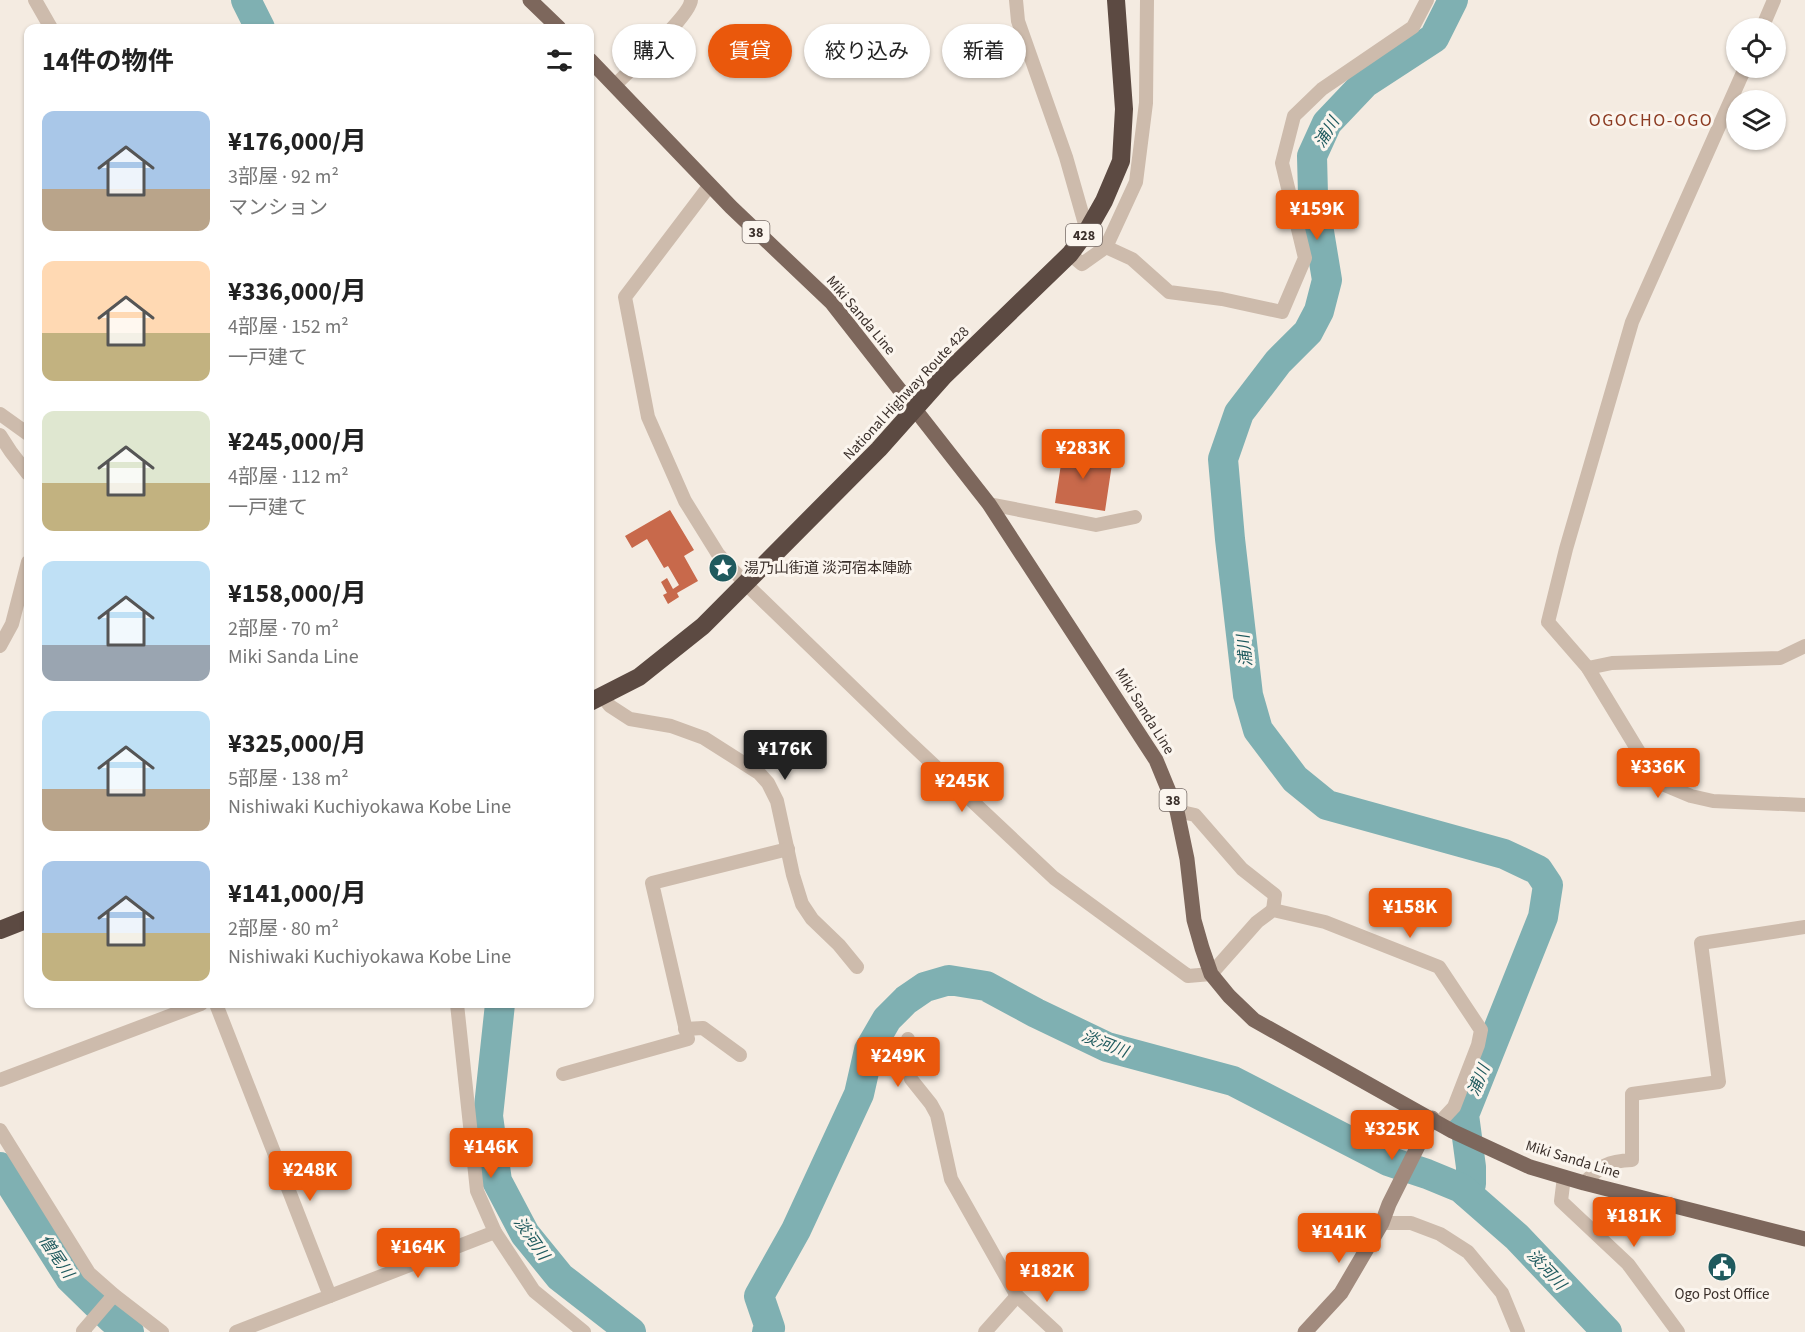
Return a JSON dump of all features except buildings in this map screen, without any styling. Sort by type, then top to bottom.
[{"type":"highway","name":"National Highway Route 428","points":[[596,699],[639,677],[703,626],[915,410],[944,376],[1070,254],[1087,231],[1104,201],[1121,161],[1124,109],[1116,0]]},
{"type":"highway","points":[[0,930],[24,921]]},
{"type":"main road","points":[[530,0],[555,24]]},
{"type":"main road","name":"Miki Sanda Line","points":[[594,64],[710,185],[831,302],[989,504],[1156,760],[1178,812],[1187,859],[1194,920],[1202,948],[1211,974],[1229,996],[1254,1020],[1437,1126],[1530,1167],[1584,1184],[1805,1239]]},
{"type":"main road","points":[[1305,1332],[1341,1293],[1382,1223],[1389,1204],[1437,1126]]},
{"type":"street","points":[[35,0],[49,24]]},
{"type":"street","points":[[615,86],[682,18],[691,5],[691,0]]},
{"type":"street","points":[[1016,0],[1018,21],[1066,158],[1087,231]]},
{"type":"street","points":[[1070,254],[1082,264],[1106,247],[1136,182],[1146,103],[1147,0]]},
{"type":"street","points":[[1106,247],[1132,259],[1169,292],[1222,299],[1282,312],[1305,258],[1282,163],[1294,116],[1323,89],[1413,27],[1427,0]]},
{"type":"street","points":[[1766,18],[1774,0]]},
{"type":"street","points":[[1740,78],[1632,322],[1566,549],[1548,622],[1588,668],[1660,783],[1691,796],[1713,801],[1805,805]]},
{"type":"street","points":[[710,185],[625,297],[648,417],[685,501],[718,554],[904,737],[1054,878],[1188,976],[1211,974],[1257,922],[1273,910],[1275,895],[1242,869],[1195,815],[1178,812]]},
{"type":"street","points":[[0,414],[24,432]]},
{"type":"street","points":[[0,435],[24,469]]},
{"type":"street","points":[[989,504],[1096,525],[1135,517]]},
{"type":"street","points":[[0,646],[12,624],[24,578]]},
{"type":"street","points":[[1588,668],[1612,663],[1780,658],[1805,646]]},
{"type":"street","points":[[596,699],[630,719],[671,726],[704,738],[759,773],[768,783],[777,801],[802,904],[812,920],[839,945],[857,967]]},
{"type":"street","points":[[563,1074],[688,1039],[652,883],[788,849]]},
{"type":"street","points":[[1273,910],[1325,922],[1439,967],[1480,1030],[1478,1045],[1454,1107],[1437,1126]]},
{"type":"street","points":[[1584,1184],[1600,1167],[1615,1161],[1632,1160],[1632,1094],[1719,1082],[1701,943],[1805,927]]},
{"type":"street","points":[[0,1080],[190,1008]]},
{"type":"street","points":[[218,1008],[330,1296]]},
{"type":"street","points":[[457,1008],[477,1191],[495,1232],[534,1290],[584,1332]]},
{"type":"street","points":[[685,1029],[703,1028],[740,1055]]},
{"type":"street","points":[[908,1039],[906,1065],[911,1079],[937,1115],[951,1179],[1017,1296],[1056,1332]]},
{"type":"street","points":[[0,1130],[89,1273],[162,1332]]},
{"type":"street","points":[[1564,1177],[1561,1201],[1628,1264],[1678,1332]]},
{"type":"street","points":[[1382,1223],[1411,1223],[1440,1234],[1468,1252],[1502,1293],[1518,1332]]},
{"type":"street","points":[[237,1332],[495,1232]]},
{"type":"street","points":[[84,1332],[114,1295]]},
{"type":"street","points":[[985,1332],[1017,1296]]},
{"type":"waterway","name":"淡河川","points":[[246,0],[258,24]]},
{"type":"waterway","name":"浦川","points":[[1453,0],[1434,38],[1365,83],[1327,123],[1312,156],[1313,195],[1327,280],[1319,311],[1308,332],[1278,362],[1239,413],[1223,459],[1248,695],[1258,730],[1295,779],[1327,805],[1504,854],[1538,870],[1548,885],[1543,917],[1464,1115],[1471,1167],[1471,1184],[1466,1192]]},
{"type":"waterway","name":"淡河川","points":[[767,1332],[770,1328],[759,1296],[796,1230],[859,1094],[869,1050],[887,1019],[906,1000],[925,987],[949,980],[986,986],[1107,1047],[1233,1081],[1388,1161],[1461,1188],[1517,1237],[1607,1332]]},
{"type":"waterway","name":"淡河川","points":[[500,1008],[488,1116],[497,1181],[525,1234],[560,1277],[631,1332]]},
{"type":"waterway","name":"僧尾川","points":[[0,1167],[70,1278],[112,1319],[129,1332]]},
{"type":"place","name":"湯乃山街道 淡河宿本陣跡","points":[[723,568]]},
{"type":"place","name":"Ogo Post Office","points":[[1722,1267]]},
{"type":"district","name":"OGOCHO-OGO","points":[[1651,120]]}]
